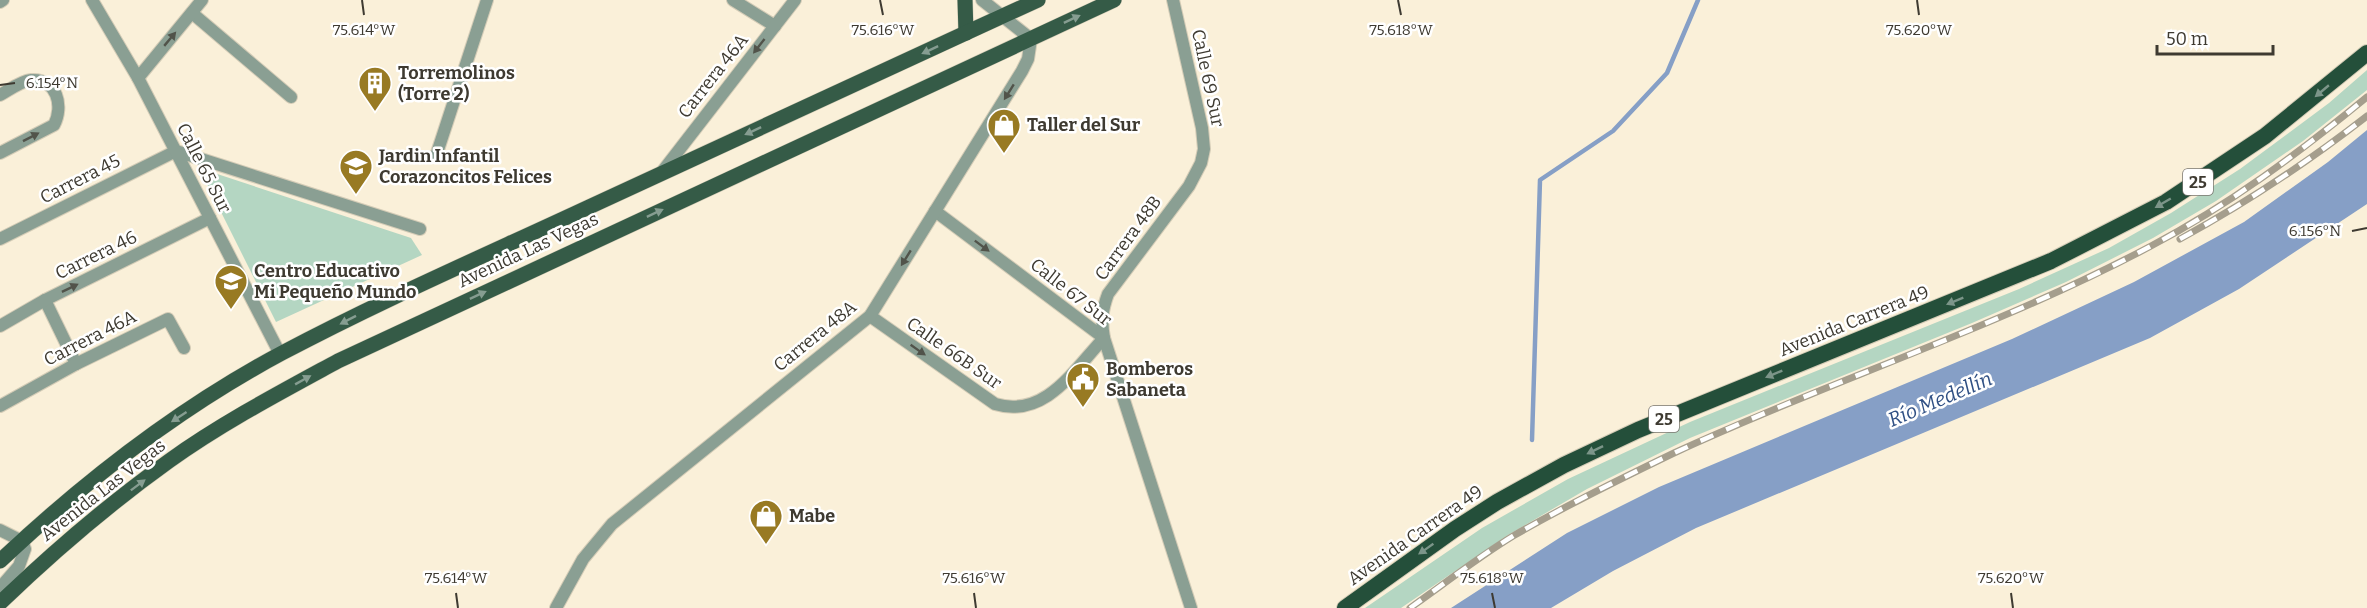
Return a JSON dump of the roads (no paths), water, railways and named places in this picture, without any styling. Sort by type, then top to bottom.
[{"type":"highway","name":"Avenida Carrera 49","points":[[1345,608],[1455,529],[1497,502],[1564,465],[1638,430],[2050,261],[2156,207],[2265,136],[2367,53]]},
{"type":"main road","points":[[965,0],[966,33]]},
{"type":"main road","name":"Avenida Las Vegas","points":[[0,561],[139,444],[215,393],[280,354],[403,293],[1038,0]]},
{"type":"main road","name":"Avenida Las Vegas","points":[[0,603],[60,548],[160,468],[205,437],[282,391],[391,335],[1114,0]]},
{"type":"street","name":"Calle 65 Sur","points":[[92,0],[138,78],[280,354]]},
{"type":"street","points":[[138,78],[202,0]]},
{"type":"street","points":[[436,156],[487,0]]},
{"type":"street","points":[[733,0],[775,26]]},
{"type":"street","name":"Carrera 46A","points":[[660,174],[795,0]]},
{"type":"street","points":[[982,0],[1031,39]]},
{"type":"street","name":"Calle 69 Sur","points":[[1173,0],[1202,128],[1201,163]]},
{"type":"street","points":[[192,13],[291,97]]},
{"type":"street","name":"Carrera 48A","points":[[555,608],[583,559],[612,524],[870,316],[1022,71],[1028,59],[1031,39]]},
{"type":"street","points":[[0,95],[28,80],[38,80],[46,83],[59,99],[59,117],[54,125],[0,153]]},
{"type":"street","points":[[176,151],[420,230]]},
{"type":"street","name":"Carrera 45","points":[[0,239],[176,151]]},
{"type":"street","name":"Carrera 48B","points":[[1104,338],[1102,310],[1108,294],[1189,186],[1201,163]]},
{"type":"street","name":"Calle 67 Sur","points":[[935,211],[1104,338],[1191,608]]},
{"type":"street","name":"Carrera 46","points":[[0,326],[45,300],[210,218]]},
{"type":"street","points":[[45,300],[76,364]]},
{"type":"street","name":"Calle 66B Sur","points":[[870,316],[995,404],[1010,408],[1022,408],[1049,396],[1104,338]]},
{"type":"street","name":"Carrera 46A","points":[[0,406],[76,364],[168,319],[184,348]]},
{"type":"street","points":[[0,530],[22,541],[25,549],[24,556],[12,576],[0,588]]},
{"type":"water","name":"Río Medellín","points":[[2367,130],[2367,204],[2239,289],[2150,338],[1696,528],[1613,571],[1551,608],[1451,608],[1567,533],[1659,487],[2012,339],[2134,282],[2244,222],[2328,162]]},
{"type":"waterway","points":[[1532,440],[1540,180],[1613,131],[1667,73],[1698,0]]},
{"type":"railway","points":[[1410,608],[1513,536],[1633,473],[1793,401],[2034,303],[2151,246],[2236,196],[2316,138],[2367,97]]},
{"type":"railway","points":[[2180,239],[2276,181],[2367,116]]},
{"type":"place","name":"Torremolinos (Torre 2)","points":[[375,112]]},
{"type":"place","name":"Taller del Sur","points":[[1004,154]]},
{"type":"place","name":"Jardin Infantil Corazoncitos Felices","points":[[356,195]]},
{"type":"place","name":"Centro Educativo Mi Pequeño Mundo","points":[[231,310]]},
{"type":"place","name":"Bomberos Sabaneta","points":[[1083,408]]},
{"type":"place","name":"Mabe","points":[[766,545]]}]
